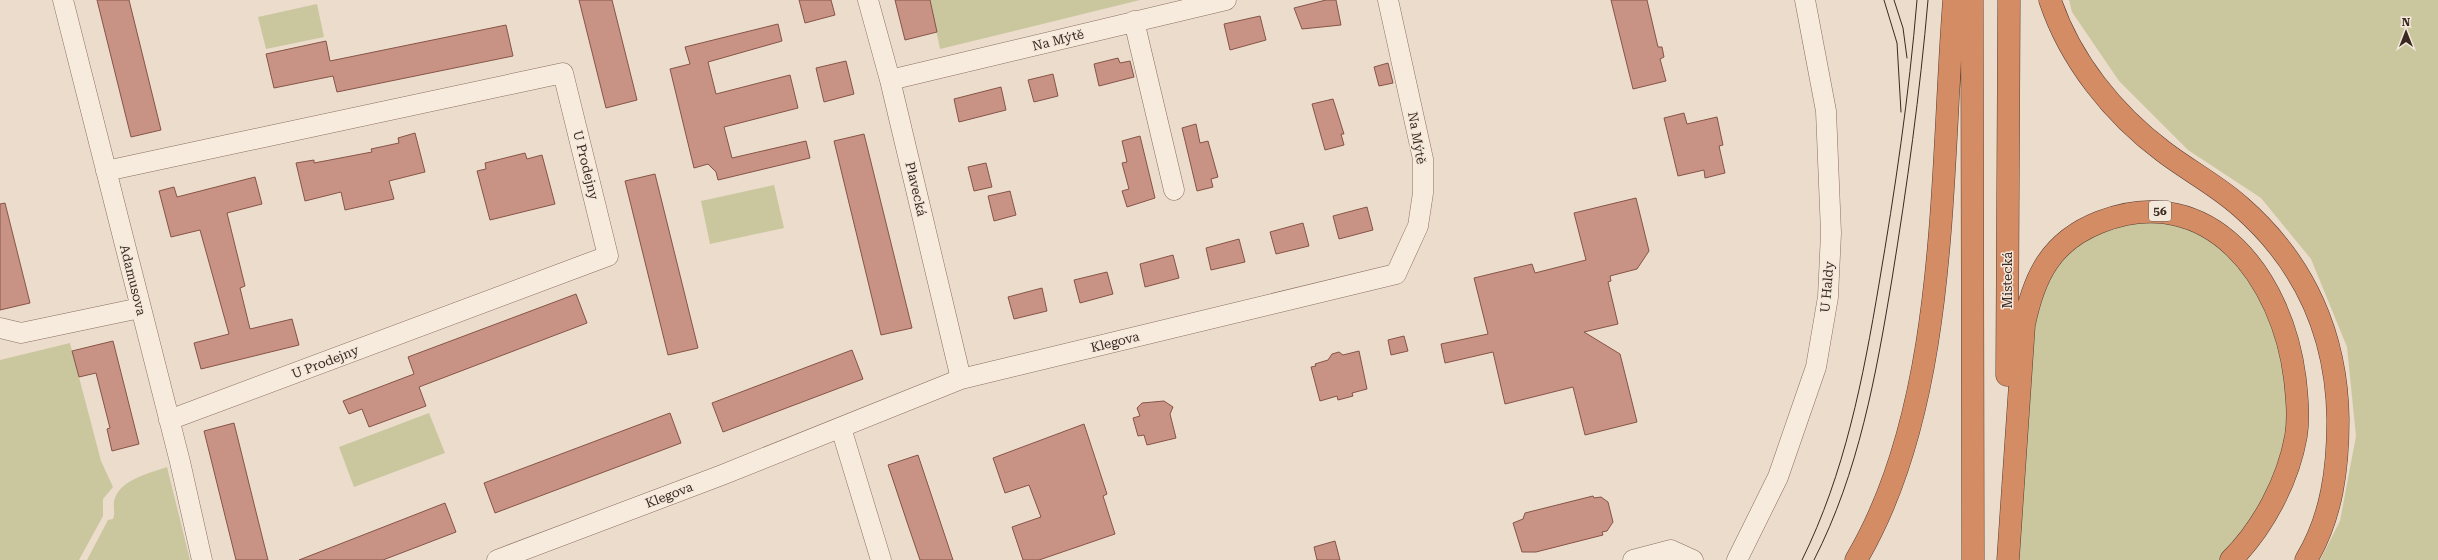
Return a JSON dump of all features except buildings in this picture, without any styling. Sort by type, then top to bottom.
[{"type":"highway","points":[[1856,560],[1880,513],[1897,467],[1911,422],[1921,376],[1934,287],[1954,0]]},
{"type":"highway","points":[[1972,0],[1973,560]]},
{"type":"highway","name":"Místecká","points":[[2007,560],[2009,0]]},
{"type":"highway","points":[[2050,0],[2065,40],[2084,69],[2110,102],[2164,152],[2241,207],[2274,241],[2306,288],[2329,342],[2338,405],[2338,441],[2331,498],[2318,537],[2306,560]]},
{"type":"highway","name":"56","points":[[2007,560],[2024,325],[2028,305],[2039,274],[2061,245],[2081,231],[2116,216],[2150,210],[2179,214],[2195,220],[2240,253],[2261,279],[2277,309],[2292,360],[2297,416],[2292,454],[2277,491],[2259,526],[2230,560]]},
{"type":"street","name":"Adamusova","points":[[63,0],[169,420],[202,560]]},
{"type":"street","name":"Plavecká","points":[[868,0],[890,80],[961,379]]},
{"type":"street","name":"Na Mýtě","points":[[890,80],[1226,0]]},
{"type":"street","name":"Na Mýtě","points":[[1388,0],[1423,159],[1423,193],[1418,226],[1396,274]]},
{"type":"street","name":"U Haldy","points":[[1737,560],[1778,477],[1816,367],[1828,296],[1831,233],[1826,111],[1805,0]]},
{"type":"street","points":[[1134,22],[1174,190]]},
{"type":"street","name":"U Prodejny","points":[[106,171],[563,73],[608,256],[169,420]]},
{"type":"street","name":"Klegova","points":[[497,560],[841,428],[961,379],[1396,274]]},
{"type":"street","points":[[0,328],[21,333],[140,308]]},
{"type":"street","points":[[841,428],[881,560]]},
{"type":"street","points":[[1633,560],[1671,550],[1693,560]]},
{"type":"shaded area","points":[[930,0],[1140,0],[940,49]]},
{"type":"shaded area","points":[[2069,0],[2438,0],[2438,560],[2320,560],[2340,521],[2356,436],[2347,347],[2311,259],[2261,198],[2188,150],[2119,81],[2072,12]]},
{"type":"shaded area","points":[[317,4],[324,37],[266,49],[258,17]]},
{"type":"shaded area","points":[[774,185],[784,228],[710,244],[701,201]]},
{"type":"shaded area","points":[[2195,220],[2269,292],[2296,435],[2231,560],[2008,560],[2039,274],[2098,223]]},
{"type":"shaded area","points":[[70,343],[101,461],[113,487],[103,499],[103,516],[79,560],[0,560],[0,360]]},
{"type":"shaded area","points":[[429,413],[445,453],[354,487],[339,447]]},
{"type":"shaded area","points":[[167,467],[190,560],[87,560],[108,520],[113,519],[114,501],[119,491],[130,481],[145,474]]},
{"type":"tram line","points":[[1884,0],[1897,43],[1901,112]]},
{"type":"tram line","points":[[1894,0],[1903,28],[1907,58]]},
{"type":"tram line","points":[[1802,560],[1830,494],[1851,425],[1859,390],[1879,284],[1896,178],[1906,107],[1917,0]]},
{"type":"tram line","points":[[1814,560],[1830,527],[1843,492],[1864,422],[1872,387],[1892,279],[1908,174],[1928,0]]}]
